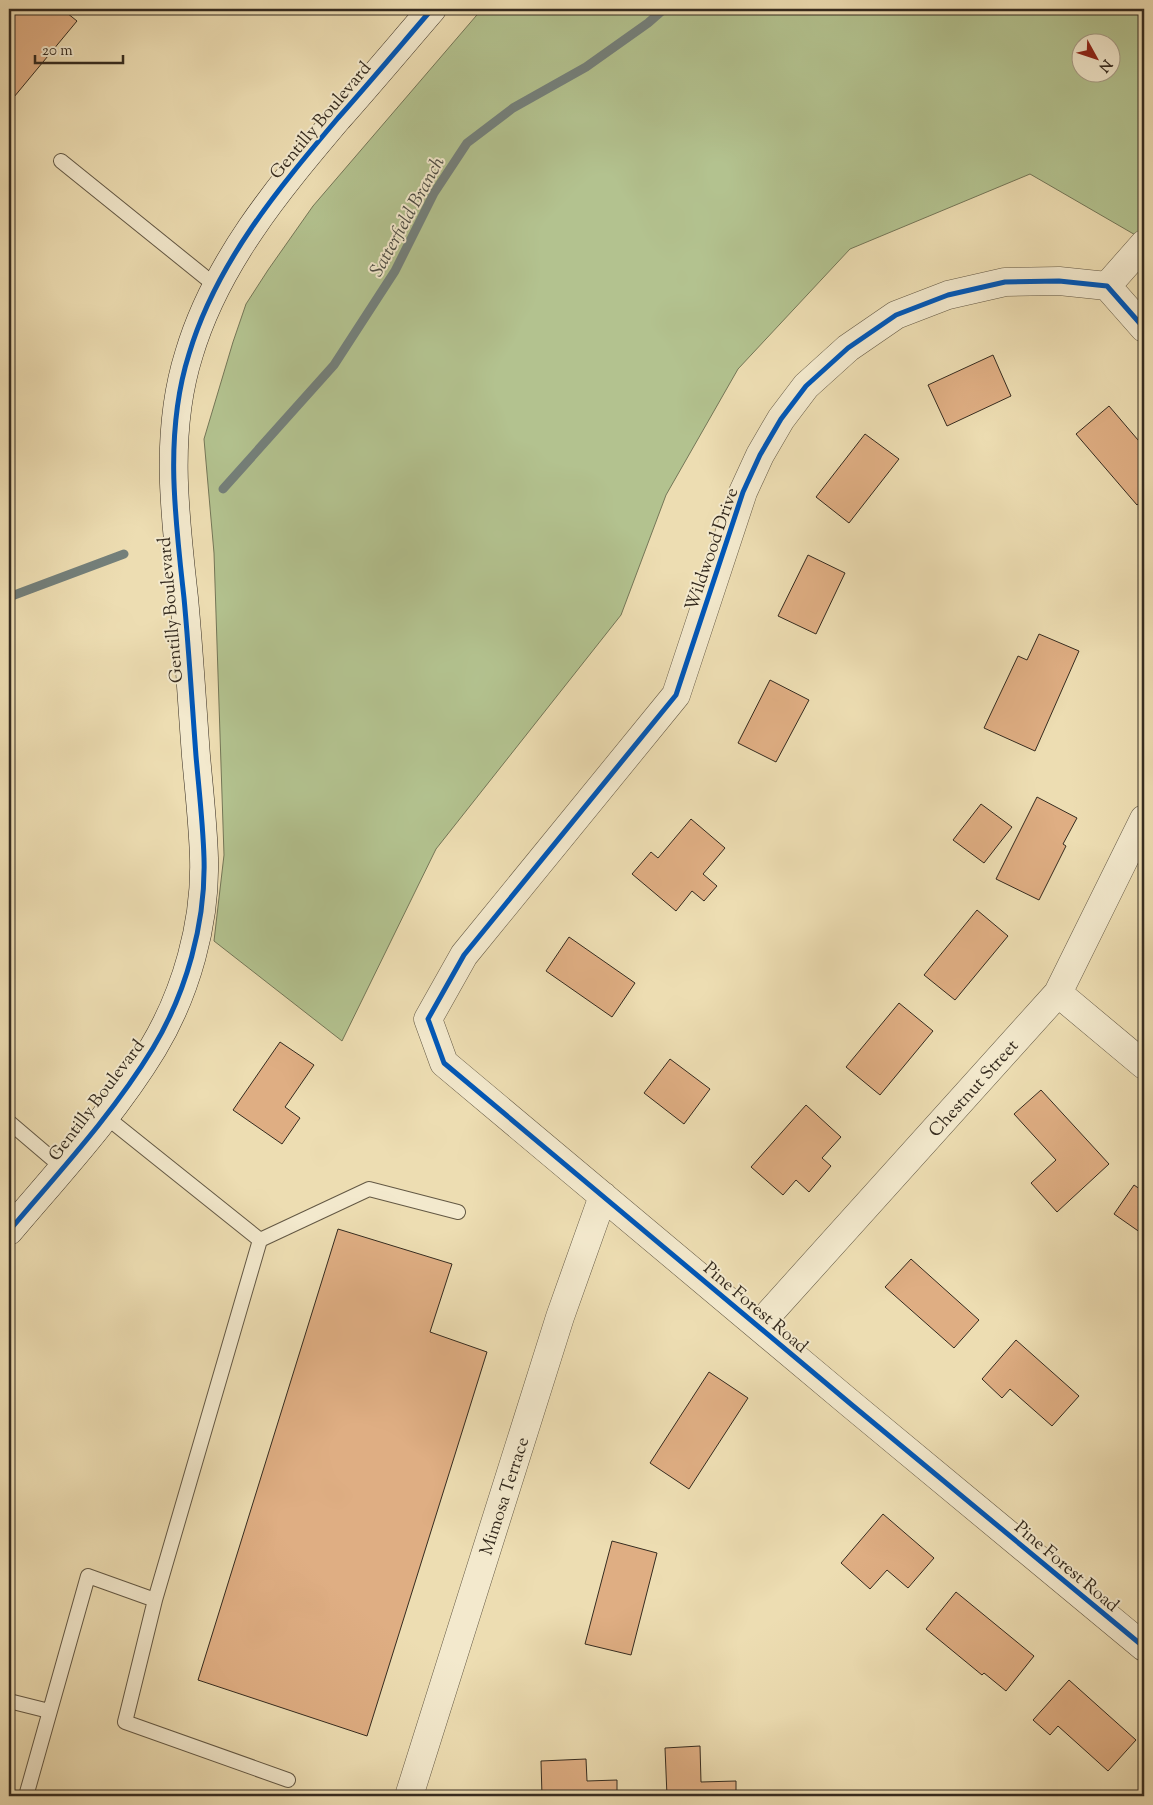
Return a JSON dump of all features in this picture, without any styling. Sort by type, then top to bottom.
[{"type":"street","name":"Gentilly Boulevard","points":[[9,1231],[105,1116],[131,1082],[154,1046],[179,994],[198,928],[204,860],[177,535],[173,441],[180,385],[188,354],[216,286],[237,251],[283,185],[432,9]]},
{"type":"street","points":[[1144,244],[1107,286],[1144,328]]},
{"type":"street","name":"Wildwood Drive","points":[[464,955],[676,695],[743,492],[760,455],[781,419],[806,386],[848,348],[896,315],[948,295],[1005,282],[1059,281],[1107,286]]},
{"type":"street","name":"Chestnut Street","points":[[758,1326],[1058,993],[1144,819]]},
{"type":"street","name":"Pine Forest Road","points":[[464,955],[428,1019],[444,1063],[1144,1647]]},
{"type":"street","points":[[1058,993],[1144,1065]]},
{"type":"street","name":"Mimosa Terrace","points":[[409,1796],[560,1316],[602,1196]]},
{"type":"lane","points":[[60,161],[216,286]]},
{"type":"lane","points":[[105,1116],[260,1240]]},
{"type":"lane","points":[[9,1122],[63,1168]]},
{"type":"lane","points":[[288,1780],[125,1722],[155,1600],[260,1240],[369,1189],[458,1212]]},
{"type":"lane","points":[[26,1796],[88,1576],[155,1600]]},
{"type":"lane","points":[[9,1701],[49,1711]]},
{"type":"green space","points":[[482,9],[1144,9],[1144,240],[1030,174],[850,249],[738,369],[666,495],[621,615],[436,849],[342,1041],[214,941],[224,855],[214,553],[204,439],[246,304],[313,206]]},
{"type":"building","points":[[9,9],[62,9],[77,21],[9,103]]},
{"type":"building","points":[[993,355],[1011,396],[947,426],[928,385]]},
{"type":"building","points":[[1109,406],[1144,447],[1144,499],[1137,505],[1076,434]]},
{"type":"building","points":[[865,434],[899,459],[849,523],[816,497]]},
{"type":"building","points":[[808,555],[845,573],[816,634],[778,616]]},
{"type":"building","points":[[1039,634],[1079,651],[1035,751],[984,728],[1018,656],[1027,660]]},
{"type":"building","points":[[770,680],[809,700],[776,762],[738,743]]},
{"type":"building","points":[[1037,797],[1077,818],[1063,844],[1066,846],[1039,900],[996,879]]},
{"type":"building","points":[[981,804],[1012,827],[984,863],[953,840]]},
{"type":"building","points":[[691,819],[725,848],[703,874],[717,886],[704,901],[692,891],[676,911],[632,874],[651,852],[658,858]]},
{"type":"building","points":[[977,910],[1008,936],[955,1000],[924,975]]},
{"type":"building","points":[[569,937],[635,983],[612,1017],[546,971]]},
{"type":"building","points":[[899,1003],[933,1031],[880,1095],[846,1067]]},
{"type":"building","points":[[280,1042],[314,1065],[285,1107],[300,1118],[282,1144],[233,1110]]},
{"type":"building","points":[[670,1059],[710,1089],[684,1124],[644,1093]]},
{"type":"building","points":[[1041,1090],[1109,1164],[1057,1212],[1031,1183],[1056,1160],[1014,1114]]},
{"type":"building","points":[[806,1105],[841,1137],[822,1158],[831,1166],[809,1192],[796,1180],[783,1195],[751,1167]]},
{"type":"building","points":[[1134,1185],[1144,1192],[1144,1235],[1114,1214]]},
{"type":"building","points":[[338,1229],[452,1264],[430,1332],[487,1352],[367,1736],[198,1680]]},
{"type":"building","points":[[911,1259],[979,1320],[954,1348],[885,1287]]},
{"type":"building","points":[[1016,1340],[1079,1396],[1052,1426],[1010,1389],[1002,1398],[982,1379]]},
{"type":"building","points":[[709,1372],[748,1398],[689,1489],[650,1463]]},
{"type":"building","points":[[883,1514],[934,1558],[908,1588],[887,1570],[870,1589],[841,1563]]},
{"type":"building","points":[[612,1541],[657,1553],[631,1655],[585,1644]]},
{"type":"building","points":[[956,1592],[1034,1656],[1006,1691],[984,1673],[982,1675],[926,1629]]},
{"type":"building","points":[[1069,1680],[1136,1740],[1108,1771],[1058,1726],[1050,1735],[1033,1720]]},
{"type":"building","points":[[700,1746],[701,1782],[736,1781],[736,1796],[667,1796],[665,1748]]},
{"type":"building","points":[[586,1759],[587,1781],[617,1780],[617,1796],[542,1796],[541,1761]]},
{"type":"waterway","name":"Satterfield Branch","points":[[223,489],[334,365],[395,271],[434,193],[467,143],[513,108],[586,67],[648,23],[664,9]]},
{"type":"waterway","name":"Satterfield Branch","points":[[9,597],[124,554]]},
{"type":"cycle path","points":[[9,1231],[66,1165],[121,1096],[165,1027],[192,957],[202,907],[204,858],[186,618],[177,537],[174,475],[176,414],[189,354],[215,289],[251,228],[315,145],[432,9]]},
{"type":"cycle path","points":[[1144,328],[1107,286],[1059,281],[1005,282],[948,295],[896,315],[848,348],[806,386],[781,419],[760,455],[743,492],[676,695],[464,955],[428,1019],[444,1063],[1144,1647]]}]
